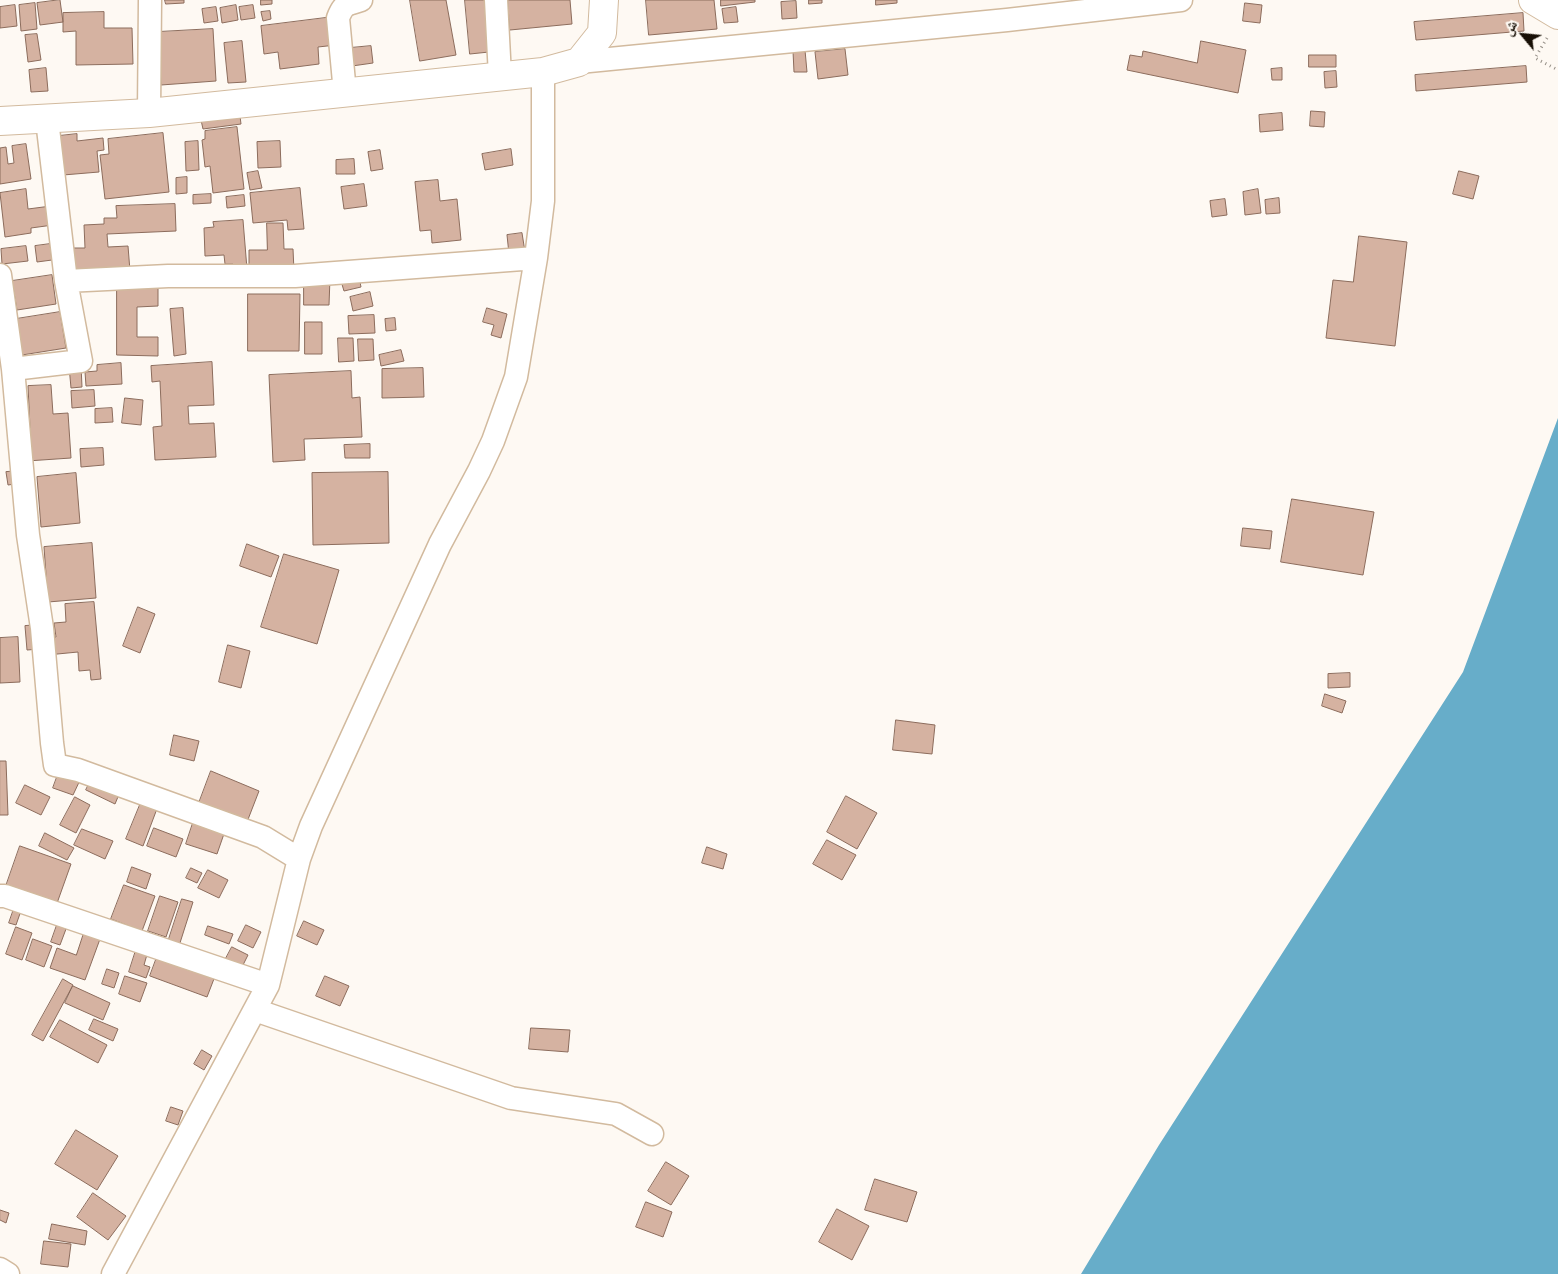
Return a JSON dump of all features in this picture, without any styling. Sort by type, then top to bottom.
[{"type":"street","points":[[150,0],[150,113]]},
{"type":"street","points":[[345,93],[338,18],[346,4],[361,0]]},
{"type":"street","points":[[496,0],[500,76]]},
{"type":"street","points":[[580,62],[602,33],[604,0]]},
{"type":"street","points":[[0,121],[47,120],[150,113],[543,72],[580,62],[1007,20],[1181,0]]},
{"type":"street","points":[[1533,0],[1558,15]]},
{"type":"street","points":[[113,1274],[268,985],[299,859],[311,826],[440,544],[493,441],[516,377],[536,258],[543,201],[543,72]]},
{"type":"street","points":[[13,369],[81,361],[66,281],[47,120]]},
{"type":"street","points":[[66,281],[168,276],[295,276],[536,258]]},
{"type":"street","points":[[0,275],[13,369],[28,535],[42,628],[55,765],[78,770],[263,836],[299,859]]},
{"type":"street","points":[[0,896],[5,896],[268,985]]},
{"type":"street","points":[[255,1010],[510,1098],[616,1114],[652,1134]]},
{"type":"street","points":[[0,1269],[8,1274]]},
{"type":"path","points":[[1535,58],[1558,70]]},
{"type":"water","points":[[1558,418],[1558,1274],[1081,1274],[1159,1145],[1463,672]]},
{"type":"building","points":[[60,0],[63,22],[40,25],[37,3]]},
{"type":"building","points":[[165,0],[184,0],[184,3],[166,4]]},
{"type":"building","points":[[261,0],[272,0],[272,4],[261,5]]},
{"type":"building","points":[[410,0],[446,0],[456,55],[420,61]]},
{"type":"building","points":[[465,0],[485,0],[489,52],[470,54]]},
{"type":"building","points":[[508,0],[570,0],[572,24],[510,30]]},
{"type":"building","points":[[646,0],[714,0],[717,29],[649,35]]},
{"type":"building","points":[[721,0],[755,0],[755,2],[721,6]]},
{"type":"building","points":[[809,0],[822,0],[822,3],[809,4]]},
{"type":"building","points":[[876,0],[897,0],[897,3],[876,5]]},
{"type":"building","points":[[796,1],[797,18],[782,19],[781,2]]},
{"type":"building","points":[[35,3],[37,29],[21,31],[19,5]]},
{"type":"building","points":[[1245,3],[1262,5],[1260,23],[1243,21]]},
{"type":"building","points":[[15,5],[17,26],[0,28],[0,7]]},
{"type":"building","points":[[236,5],[238,20],[222,23],[220,8]]},
{"type":"building","points":[[253,5],[255,18],[241,20],[239,7]]},
{"type":"building","points":[[216,7],[218,21],[204,23],[202,9]]},
{"type":"building","points":[[736,7],[738,22],[724,23],[722,9]]},
{"type":"building","points":[[270,11],[271,19],[263,21],[261,12]]},
{"type":"building","points":[[104,12],[104,28],[132,28],[133,64],[76,65],[76,31],[63,32],[63,13]]},
{"type":"building","points":[[1523,13],[1524,31],[1416,40],[1414,22]]},
{"type":"building","points":[[333,17],[336,45],[318,47],[319,64],[280,69],[278,52],[264,54],[261,26]]},
{"type":"building","points":[[213,29],[216,81],[161,85],[158,32]]},
{"type":"building","points":[[37,34],[41,60],[28,62],[25,35]]},
{"type":"building","points":[[242,41],[246,82],[228,83],[224,43]]},
{"type":"building","points":[[1201,41],[1246,50],[1238,93],[1127,70],[1130,55],[1142,57],[1143,51],[1197,63]]},
{"type":"building","points":[[371,46],[373,63],[352,66],[350,48]]},
{"type":"building","points":[[845,49],[848,75],[818,79],[815,52]]},
{"type":"building","points":[[805,50],[807,72],[794,72],[793,51]]},
{"type":"building","points":[[1309,55],[1336,55],[1336,67],[1309,67]]},
{"type":"building","points":[[1526,66],[1527,82],[1416,91],[1415,75]]},
{"type":"building","points":[[46,68],[48,91],[31,92],[29,70]]},
{"type":"building","points":[[1282,68],[1282,80],[1272,80],[1271,69]]},
{"type":"building","points":[[1336,71],[1337,87],[1325,88],[1324,72]]},
{"type":"building","points":[[1311,111],[1325,112],[1324,127],[1310,126]]},
{"type":"building","points":[[1282,113],[1283,130],[1260,132],[1259,115]]},
{"type":"building","points":[[240,116],[241,124],[203,129],[201,120]]},
{"type":"building","points":[[237,127],[244,189],[213,193],[210,166],[205,167],[202,140],[205,139],[205,131]]},
{"type":"building","points":[[163,133],[169,192],[105,199],[100,155],[109,154],[108,139]]},
{"type":"building","points":[[77,134],[77,141],[103,138],[104,150],[97,151],[99,172],[63,175],[59,136]]},
{"type":"building","points":[[198,141],[199,170],[186,171],[185,142]]},
{"type":"building","points":[[280,141],[281,167],[258,168],[257,142]]},
{"type":"building","points":[[26,144],[31,179],[0,184],[0,148],[6,147],[8,164],[14,163],[12,146]]},
{"type":"building","points":[[511,149],[513,165],[485,170],[482,154]]},
{"type":"building","points":[[380,150],[383,169],[371,171],[368,152]]},
{"type":"building","points":[[354,159],[355,174],[336,174],[336,160]]},
{"type":"building","points":[[258,171],[262,188],[250,190],[247,173]]},
{"type":"building","points":[[1459,171],[1479,176],[1473,199],[1453,194]]},
{"type":"building","points":[[187,177],[187,193],[176,194],[176,178]]},
{"type":"building","points":[[438,180],[440,201],[457,199],[461,240],[432,243],[431,230],[420,231],[415,182]]},
{"type":"building","points":[[364,184],[367,206],[344,209],[341,187]]},
{"type":"building","points":[[300,188],[304,229],[288,230],[287,220],[253,223],[250,193]]},
{"type":"building","points":[[26,189],[28,209],[51,206],[53,225],[31,228],[31,233],[5,237],[0,193]]},
{"type":"building","points":[[1258,189],[1261,213],[1245,215],[1243,192]]},
{"type":"building","points":[[211,194],[211,203],[193,204],[193,195]]},
{"type":"building","points":[[244,195],[245,206],[227,208],[226,197]]},
{"type":"building","points":[[1279,198],[1280,213],[1266,214],[1265,200]]},
{"type":"building","points":[[1225,199],[1227,215],[1212,217],[1210,201]]},
{"type":"building","points":[[175,204],[176,231],[107,234],[108,247],[128,246],[130,271],[73,273],[72,248],[85,248],[84,225],[104,224],[104,218],[117,218],[116,206]]},
{"type":"building","points":[[243,220],[247,269],[234,270],[233,264],[225,264],[224,255],[205,256],[204,228],[214,227],[213,222]]},
{"type":"building","points":[[267,223],[283,223],[284,249],[293,249],[294,271],[249,273],[249,250],[267,250]]},
{"type":"building","points":[[522,233],[525,252],[509,254],[507,235]]},
{"type":"building","points":[[1359,236],[1407,242],[1395,346],[1326,338],[1333,280],[1353,282]]},
{"type":"building","points":[[50,244],[52,260],[37,262],[35,246]]},
{"type":"building","points":[[26,246],[28,261],[2,264],[1,249]]},
{"type":"building","points":[[52,275],[56,304],[17,310],[12,281]]},
{"type":"building","points":[[359,277],[361,287],[344,291],[341,281]]},
{"type":"building","points":[[304,278],[330,278],[329,305],[304,305]]},
{"type":"building","points":[[117,285],[158,285],[158,306],[137,307],[137,337],[158,337],[158,356],[117,355]]},
{"type":"building","points":[[370,292],[373,306],[353,311],[350,297]]},
{"type":"building","points":[[248,294],[300,294],[299,351],[248,351]]},
{"type":"building","points":[[183,308],[186,354],[174,356],[170,309]]},
{"type":"building","points":[[487,308],[507,314],[501,338],[491,335],[494,325],[483,322]]},
{"type":"building","points":[[60,312],[66,348],[22,355],[16,319]]},
{"type":"building","points":[[374,315],[375,333],[349,334],[348,316]]},
{"type":"building","points":[[395,318],[396,330],[386,331],[385,319]]},
{"type":"building","points":[[305,322],[322,322],[322,354],[305,354]]},
{"type":"building","points":[[338,338],[353,338],[354,361],[339,362]]},
{"type":"building","points":[[358,339],[373,339],[374,360],[359,361]]},
{"type":"building","points":[[401,350],[404,361],[381,366],[379,355]]},
{"type":"building","points":[[212,362],[214,405],[188,406],[189,424],[214,423],[216,457],[155,460],[153,427],[162,426],[160,381],[152,382],[151,366]]},
{"type":"building","points":[[121,363],[122,384],[86,386],[85,372],[97,371],[97,365]]},
{"type":"building","points":[[81,365],[82,387],[71,388],[69,366]]},
{"type":"building","points":[[423,368],[424,397],[382,398],[382,369]]},
{"type":"building","points":[[351,371],[352,398],[360,397],[362,437],[304,439],[305,460],[273,462],[269,375]]},
{"type":"building","points":[[51,385],[53,414],[68,413],[71,458],[27,461],[25,429],[30,428],[28,386]]},
{"type":"building","points":[[94,390],[95,406],[72,408],[71,391]]},
{"type":"building","points":[[125,398],[143,400],[141,425],[122,423]]},
{"type":"building","points":[[112,408],[113,422],[95,423],[95,409]]},
{"type":"building","points":[[370,444],[370,458],[345,458],[344,445]]},
{"type":"building","points":[[103,448],[104,465],[81,467],[80,449]]},
{"type":"building","points":[[20,471],[22,483],[8,485],[6,472]]},
{"type":"building","points":[[388,472],[389,543],[313,545],[312,473]]},
{"type":"building","points":[[76,473],[80,523],[41,527],[37,477]]},
{"type":"building","points":[[1292,499],[1374,512],[1363,575],[1281,562]]},
{"type":"building","points":[[1243,528],[1272,531],[1270,549],[1241,546]]},
{"type":"building","points":[[92,543],[96,598],[48,602],[44,547]]},
{"type":"building","points":[[247,544],[279,556],[271,577],[240,566]]},
{"type":"building","points":[[284,554],[339,570],[317,644],[261,627]]},
{"type":"building","points":[[94,602],[101,679],[91,680],[90,670],[79,671],[78,652],[47,655],[45,638],[56,637],[54,623],[66,622],[65,604]]},
{"type":"building","points":[[138,607],[155,614],[140,653],[123,646]]},
{"type":"building","points":[[38,625],[40,649],[27,650],[25,626]]},
{"type":"building","points":[[18,637],[20,682],[0,683],[0,638]]},
{"type":"building","points":[[228,645],[250,651],[241,688],[219,682]]},
{"type":"building","points":[[1350,673],[1350,687],[1328,688],[1328,674]]},
{"type":"building","points":[[1325,694],[1346,701],[1342,713],[1322,706]]},
{"type":"building","points":[[896,720],[935,725],[932,754],[893,750]]},
{"type":"building","points":[[174,735],[199,741],[194,761],[170,755]]},
{"type":"building","points":[[0,761],[6,761],[8,815],[0,815]]},
{"type":"building","points":[[60,769],[81,778],[73,795],[53,788]]},
{"type":"building","points":[[211,771],[259,791],[247,822],[199,803]]},
{"type":"building","points":[[92,778],[120,792],[115,804],[86,790]]},
{"type":"building","points":[[25,785],[50,797],[41,815],[16,803]]},
{"type":"building","points":[[846,796],[877,813],[857,849],[827,832]]},
{"type":"building","points":[[75,797],[90,805],[76,833],[60,825]]},
{"type":"building","points":[[142,800],[158,806],[143,846],[126,839]]},
{"type":"building","points":[[195,817],[226,828],[217,854],[186,844]]},
{"type":"building","points":[[154,828],[183,839],[176,857],[147,846]]},
{"type":"building","points":[[82,829],[113,841],[105,859],[74,845]]},
{"type":"building","points":[[45,833],[74,848],[67,860],[39,846]]},
{"type":"building","points":[[827,840],[856,855],[842,880],[813,864]]},
{"type":"building","points":[[20,846],[71,864],[56,906],[5,889]]},
{"type":"building","points":[[707,847],[727,854],[723,869],[702,863]]},
{"type":"building","points":[[132,867],[151,874],[146,889],[127,882]]},
{"type":"building","points":[[191,868],[202,873],[197,883],[186,878]]},
{"type":"building","points":[[208,870],[228,880],[219,898],[198,888]]},
{"type":"building","points":[[124,885],[155,896],[142,931],[111,919]]},
{"type":"building","points":[[160,896],[178,902],[166,937],[148,931]]},
{"type":"building","points":[[182,899],[193,902],[179,946],[168,942]]},
{"type":"building","points":[[16,903],[23,905],[16,925],[9,923]]},
{"type":"building","points":[[304,921],[324,930],[317,945],[297,936]]},
{"type":"building","points":[[57,925],[66,929],[60,945],[51,942]]},
{"type":"building","points":[[246,925],[261,932],[253,948],[238,941]]},
{"type":"building","points":[[208,926],[233,934],[229,944],[205,935]]},
{"type":"building","points":[[16,927],[32,933],[22,960],[6,954]]},
{"type":"building","points":[[84,933],[100,939],[85,980],[50,968],[57,948],[76,955]]},
{"type":"building","points":[[33,939],[52,946],[44,967],[26,960]]},
{"type":"building","points":[[137,947],[148,951],[144,965],[150,967],[146,978],[129,972]]},
{"type":"building","points":[[232,947],[248,955],[239,973],[223,964]]},
{"type":"building","points":[[157,957],[217,971],[207,997],[150,976]]},
{"type":"building","points":[[107,969],[119,973],[114,988],[102,984]]},
{"type":"building","points":[[125,976],[147,983],[140,1002],[119,994]]},
{"type":"building","points":[[325,976],[349,986],[340,1006],[316,996]]},
{"type":"building","points":[[63,979],[73,985],[43,1041],[32,1035]]},
{"type":"building","points":[[73,986],[110,1003],[103,1020],[65,1003]]},
{"type":"building","points":[[94,1019],[118,1029],[113,1041],[89,1030]]},
{"type":"building","points":[[60,1020],[107,1045],[98,1063],[50,1037]]},
{"type":"building","points":[[531,1028],[570,1030],[568,1052],[529,1049]]},
{"type":"building","points":[[202,1050],[212,1056],[204,1070],[194,1064]]},
{"type":"building","points":[[171,1107],[183,1111],[178,1125],[166,1121]]},
{"type":"building","points":[[76,1130],[118,1156],[97,1190],[55,1164]]},
{"type":"building","points":[[666,1162],[689,1176],[671,1205],[648,1191]]},
{"type":"building","points":[[875,1179],[917,1192],[907,1222],[865,1210]]},
{"type":"building","points":[[93,1193],[126,1216],[108,1240],[77,1217]]},
{"type":"building","points":[[646,1202],[672,1212],[663,1237],[636,1227]]},
{"type":"building","points":[[837,1209],[869,1226],[852,1260],[819,1242]]},
{"type":"building","points":[[0,1210],[9,1213],[6,1223],[0,1220]]},
{"type":"building","points":[[52,1224],[87,1231],[85,1245],[49,1239]]},
{"type":"building","points":[[44,1241],[71,1244],[68,1267],[41,1264]]}]
